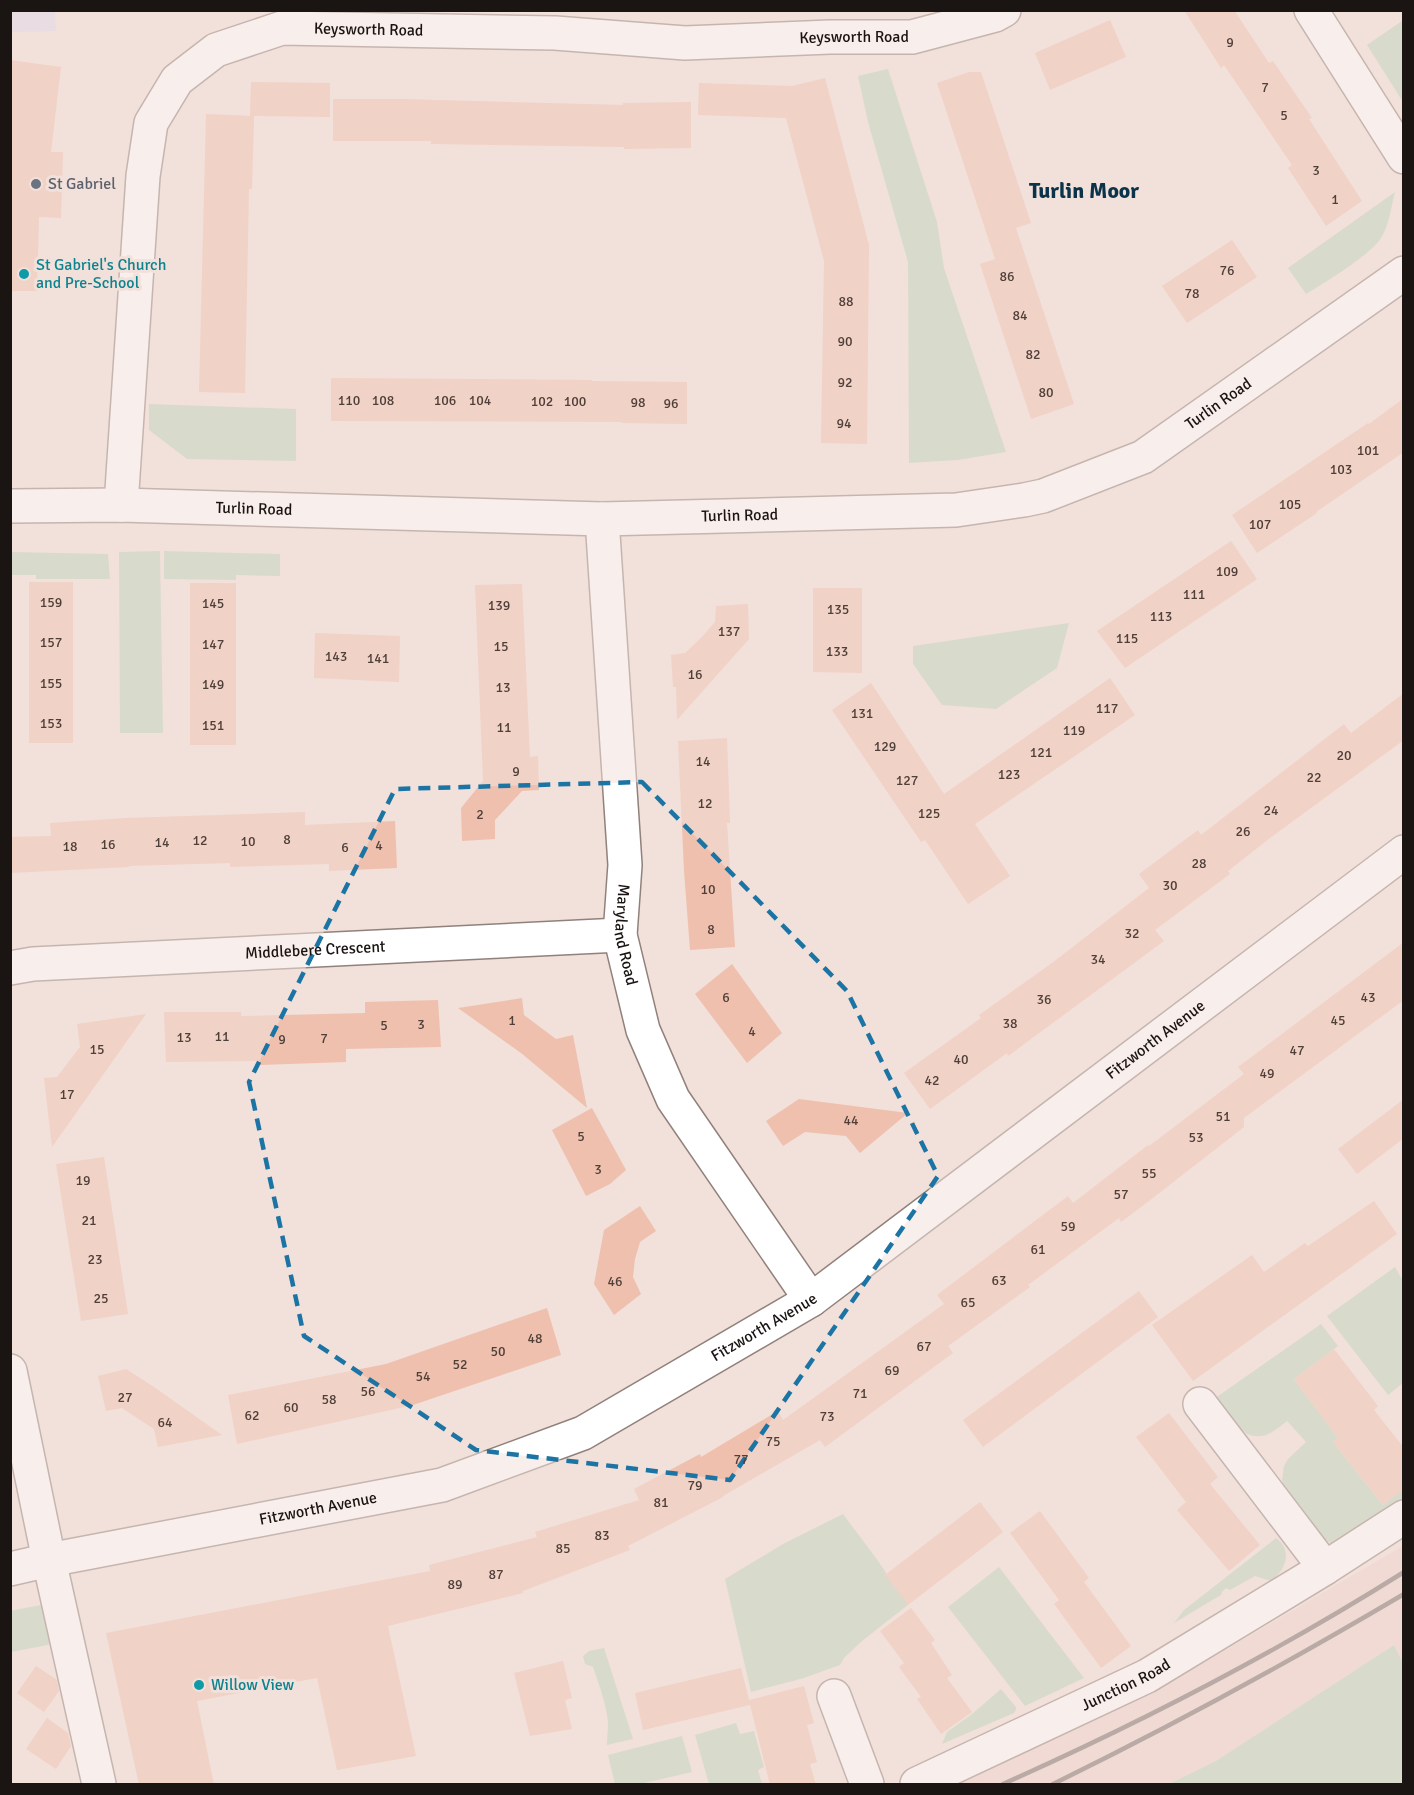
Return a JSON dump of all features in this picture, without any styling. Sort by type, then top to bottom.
[{"type":"street","name":"Keysworth Road","points":[[121,505],[142,176],[151,123],[177,80],[216,50],[282,28],[555,33],[685,43],[830,37],[912,37],[995,15],[1004,10]]},
{"type":"street","points":[[1311,10],[1404,157]]},
{"type":"street","name":"Turlin Road","points":[[10,507],[121,505],[602,519],[956,510],[1043,496],[1143,457],[1404,273]]},
{"type":"street","name":"Maryland Road","points":[[602,519],[625,866],[620,935],[643,1030],[673,1099],[811,1300]]},
{"type":"street","name":"Fitzworth Avenue","points":[[10,1569],[442,1485],[583,1432],[811,1300],[1404,852]]},
{"type":"street","name":"Middlebere Crescent","points":[[10,968],[33,964],[620,935]]},
{"type":"street","points":[[10,1371],[99,1785]]},
{"type":"street","points":[[1200,1404],[1325,1568]]},
{"type":"street","name":"Junction Road","points":[[917,1785],[1147,1677],[1404,1517]]},
{"type":"street","points":[[834,1696],[867,1785]]},
{"type":"highlighted area","points":[[642,782],[847,991],[938,1176],[730,1480],[476,1450],[304,1336],[249,1082],[395,789]]},
{"type":"shaded area","points":[[10,11],[55,11],[56,31],[11,32]]},
{"type":"shaded area","points":[[1403,1546],[1403,1663],[1394,1645],[1216,1761],[1169,1784],[946,1784],[1198,1666]]},
{"type":"green space","points":[[1402,21],[1404,24],[1403,102],[1367,45]]},
{"type":"green space","points":[[888,69],[937,222],[944,268],[1006,452],[958,460],[909,463],[908,262],[868,122],[858,76]]},
{"type":"green space","points":[[1395,192],[1387,224],[1373,248],[1306,294],[1288,268]]},
{"type":"green space","points":[[149,404],[296,409],[296,461],[187,459],[149,430]]},
{"type":"green space","points":[[160,551],[163,733],[120,733],[119,552]]},
{"type":"green space","points":[[164,551],[280,554],[280,576],[236,575],[236,580],[164,579]]},
{"type":"green space","points":[[11,552],[108,554],[110,579],[36,579],[36,575],[11,575]]},
{"type":"green space","points":[[1069,623],[1057,668],[996,709],[942,705],[913,664],[913,646]]},
{"type":"green space","points":[[1395,1267],[1403,1281],[1403,1383],[1388,1395],[1327,1316]]},
{"type":"green space","points":[[1321,1324],[1338,1346],[1294,1379],[1338,1438],[1333,1442],[1383,1505],[1403,1489],[1403,1504],[1332,1544],[1318,1535],[1286,1492],[1282,1480],[1284,1466],[1288,1459],[1306,1442],[1287,1421],[1264,1436],[1247,1434],[1211,1401]]},
{"type":"green space","points":[[843,1514],[908,1605],[862,1641],[840,1665],[804,1678],[751,1692],[725,1579],[783,1544]]},
{"type":"green space","points":[[1276,1538],[1286,1554],[1284,1566],[1271,1581],[1255,1576],[1230,1590],[1226,1588],[1221,1595],[1174,1623],[1184,1610]]},
{"type":"green space","points":[[999,1567],[1084,1678],[1025,1706],[948,1607]]},
{"type":"green space","points":[[46,1604],[56,1632],[48,1645],[11,1652],[10,1611]]},
{"type":"green space","points":[[1394,1645],[1403,1663],[1403,1784],[1169,1784],[1216,1761]]},
{"type":"green space","points":[[604,1648],[633,1739],[607,1745],[608,1722],[604,1702],[593,1667],[585,1664],[583,1656],[589,1651]]},
{"type":"green space","points":[[1001,1689],[1016,1707],[1014,1713],[942,1744],[947,1732]]},
{"type":"green space","points":[[736,1723],[740,1734],[754,1731],[764,1767],[758,1770],[762,1784],[709,1784],[695,1735]]},
{"type":"green space","points":[[682,1736],[692,1772],[640,1784],[615,1784],[608,1755]]},
{"type":"building","points":[[1184,10],[1234,10],[1269,63],[1273,61],[1312,118],[1309,119],[1362,201],[1326,226],[1288,168],[1292,165],[1224,65],[1221,68]]},
{"type":"building","points":[[1110,20],[1126,57],[1050,90],[1035,53]]},
{"type":"building","points":[[10,60],[61,67],[51,152],[63,152],[61,218],[39,217],[37,291],[10,291]]},
{"type":"building","points":[[969,72],[981,72],[1031,223],[1016,228],[1074,404],[1031,419],[980,264],[995,259],[937,83]]},
{"type":"building","points":[[825,78],[869,245],[867,444],[821,443],[824,261],[786,118],[698,115],[699,83],[792,86]]},
{"type":"building","points":[[251,82],[330,83],[330,117],[250,116]]},
{"type":"building","points":[[333,99],[623,105],[623,103],[691,102],[691,148],[624,149],[624,147],[431,144],[431,141],[333,141]]},
{"type":"building","points":[[206,114],[254,116],[252,189],[249,189],[245,393],[199,392]]},
{"type":"building","points":[[1232,240],[1257,277],[1187,323],[1162,286]]},
{"type":"building","points":[[331,378],[687,382],[687,424],[331,421]]},
{"type":"building","points":[[1404,398],[1404,452],[1257,553],[1232,515],[1369,424]]},
{"type":"building","points":[[1231,541],[1257,579],[1125,668],[1097,631]]},
{"type":"building","points":[[29,582],[73,582],[73,743],[29,743]]},
{"type":"building","points":[[190,583],[236,583],[236,745],[190,745]]},
{"type":"building","points":[[522,584],[530,757],[538,756],[539,790],[522,791],[495,820],[495,839],[462,841],[461,808],[483,781],[475,585]]},
{"type":"building","points":[[813,588],[862,588],[862,673],[813,672]]},
{"type":"building","points":[[748,604],[749,639],[677,720],[676,687],[673,687],[671,655],[685,653],[702,637],[715,622],[716,606]]},
{"type":"building","points":[[315,633],[400,636],[399,682],[314,678]]},
{"type":"building","points":[[1110,678],[1135,715],[975,824],[1010,876],[968,904],[925,840],[921,842],[832,710],[871,683],[944,794]]},
{"type":"building","points":[[1404,693],[1404,740],[1270,838],[1228,871],[1230,874],[1155,930],[1164,941],[1008,1056],[1007,1053],[930,1109],[904,1073],[981,1018],[979,1015],[1052,963],[1149,888],[1139,874],[1198,830],[1201,835],[1344,724],[1351,733]]},
{"type":"building","points":[[727,738],[730,823],[727,823],[735,947],[690,950],[678,741]]},
{"type":"building","points":[[305,812],[305,825],[395,821],[397,868],[329,871],[329,864],[230,867],[230,863],[10,873],[10,837],[51,836],[50,823]]},
{"type":"building","points":[[1404,942],[1404,1000],[1244,1118],[1244,1127],[1149,1201],[1121,1222],[1119,1218],[1028,1285],[1030,1287],[948,1346],[953,1353],[825,1447],[820,1440],[723,1497],[628,1546],[630,1550],[523,1591],[523,1593],[388,1626],[416,1756],[337,1770],[317,1678],[197,1701],[214,1785],[139,1785],[106,1633],[430,1571],[429,1565],[537,1537],[535,1532],[639,1500],[634,1489],[700,1454],[701,1457],[778,1411],[783,1420],[944,1304],[937,1295],[1068,1196],[1073,1203],[1149,1146],[1244,1074],[1238,1067]]},
{"type":"building","points":[[732,964],[782,1033],[747,1063],[695,994]]},
{"type":"building","points":[[522,998],[524,1015],[556,1039],[573,1035],[587,1108],[521,1053],[458,1008]]},
{"type":"building","points":[[438,1000],[441,1047],[346,1049],[346,1062],[260,1065],[260,1061],[166,1062],[164,1012],[241,1012],[241,1016],[365,1013],[365,1002]]},
{"type":"building","points":[[146,1014],[52,1147],[44,1078],[57,1077],[80,1047],[77,1024]]},
{"type":"building","points":[[799,1099],[908,1113],[860,1153],[846,1136],[805,1132],[783,1146],[766,1121]]},
{"type":"building","points":[[1404,1099],[1404,1138],[1357,1174],[1338,1149]]},
{"type":"building","points":[[592,1108],[626,1170],[610,1184],[586,1196],[552,1130]]},
{"type":"building","points":[[104,1157],[128,1314],[81,1321],[56,1164]]},
{"type":"building","points":[[1374,1201],[1397,1234],[1193,1381],[1152,1325],[1252,1255],[1264,1272],[1305,1243],[1308,1246]]},
{"type":"building","points":[[640,1206],[656,1231],[640,1242],[635,1259],[633,1277],[641,1294],[614,1315],[594,1284],[604,1230]]},
{"type":"building","points":[[1139,1291],[1158,1317],[983,1447],[963,1420]]},
{"type":"building","points":[[547,1308],[561,1355],[413,1405],[237,1444],[228,1395],[386,1364]]},
{"type":"building","points":[[1334,1349],[1378,1406],[1374,1410],[1404,1448],[1404,1489],[1383,1505],[1333,1442],[1338,1438],[1294,1379]]},
{"type":"building","points":[[126,1369],[222,1435],[158,1447],[154,1429],[122,1408],[106,1411],[98,1376]]},
{"type":"building","points":[[1169,1413],[1218,1477],[1210,1484],[1260,1545],[1229,1571],[1177,1510],[1186,1502],[1136,1437]]},
{"type":"building","points":[[980,1502],[1003,1532],[908,1605],[885,1575]]},
{"type":"building","points":[[1040,1511],[1089,1578],[1084,1582],[1131,1646],[1101,1668],[1054,1604],[1059,1600],[1010,1533]]},
{"type":"building","points":[[911,1608],[935,1640],[931,1643],[952,1675],[947,1678],[972,1712],[941,1734],[917,1699],[921,1697],[899,1667],[904,1663],[880,1631]]},
{"type":"building","points":[[563,1661],[572,1698],[565,1700],[572,1729],[530,1736],[514,1673]]},
{"type":"building","points":[[36,1666],[57,1680],[59,1691],[44,1712],[17,1693]]},
{"type":"building","points":[[741,1668],[749,1700],[804,1686],[814,1723],[807,1725],[817,1762],[810,1764],[816,1785],[770,1785],[750,1705],[643,1730],[635,1693]]},
{"type":"building","points":[[47,1718],[68,1733],[71,1746],[56,1769],[26,1749]]},
{"type":"railway","points":[[1003,1784],[1207,1685],[1356,1602],[1404,1572]]},
{"type":"railway","points":[[1053,1784],[1230,1693],[1404,1594]]},
{"type":"place","name":"St Gabriel","points":[[36,184]]},
{"type":"place","name":"St Gabriel's Church and Pre-School","points":[[24,274]]},
{"type":"place","name":"Willow View","points":[[199,1685]]},
{"type":"district","name":"Turlin Moor","points":[[1084,190]]}]
